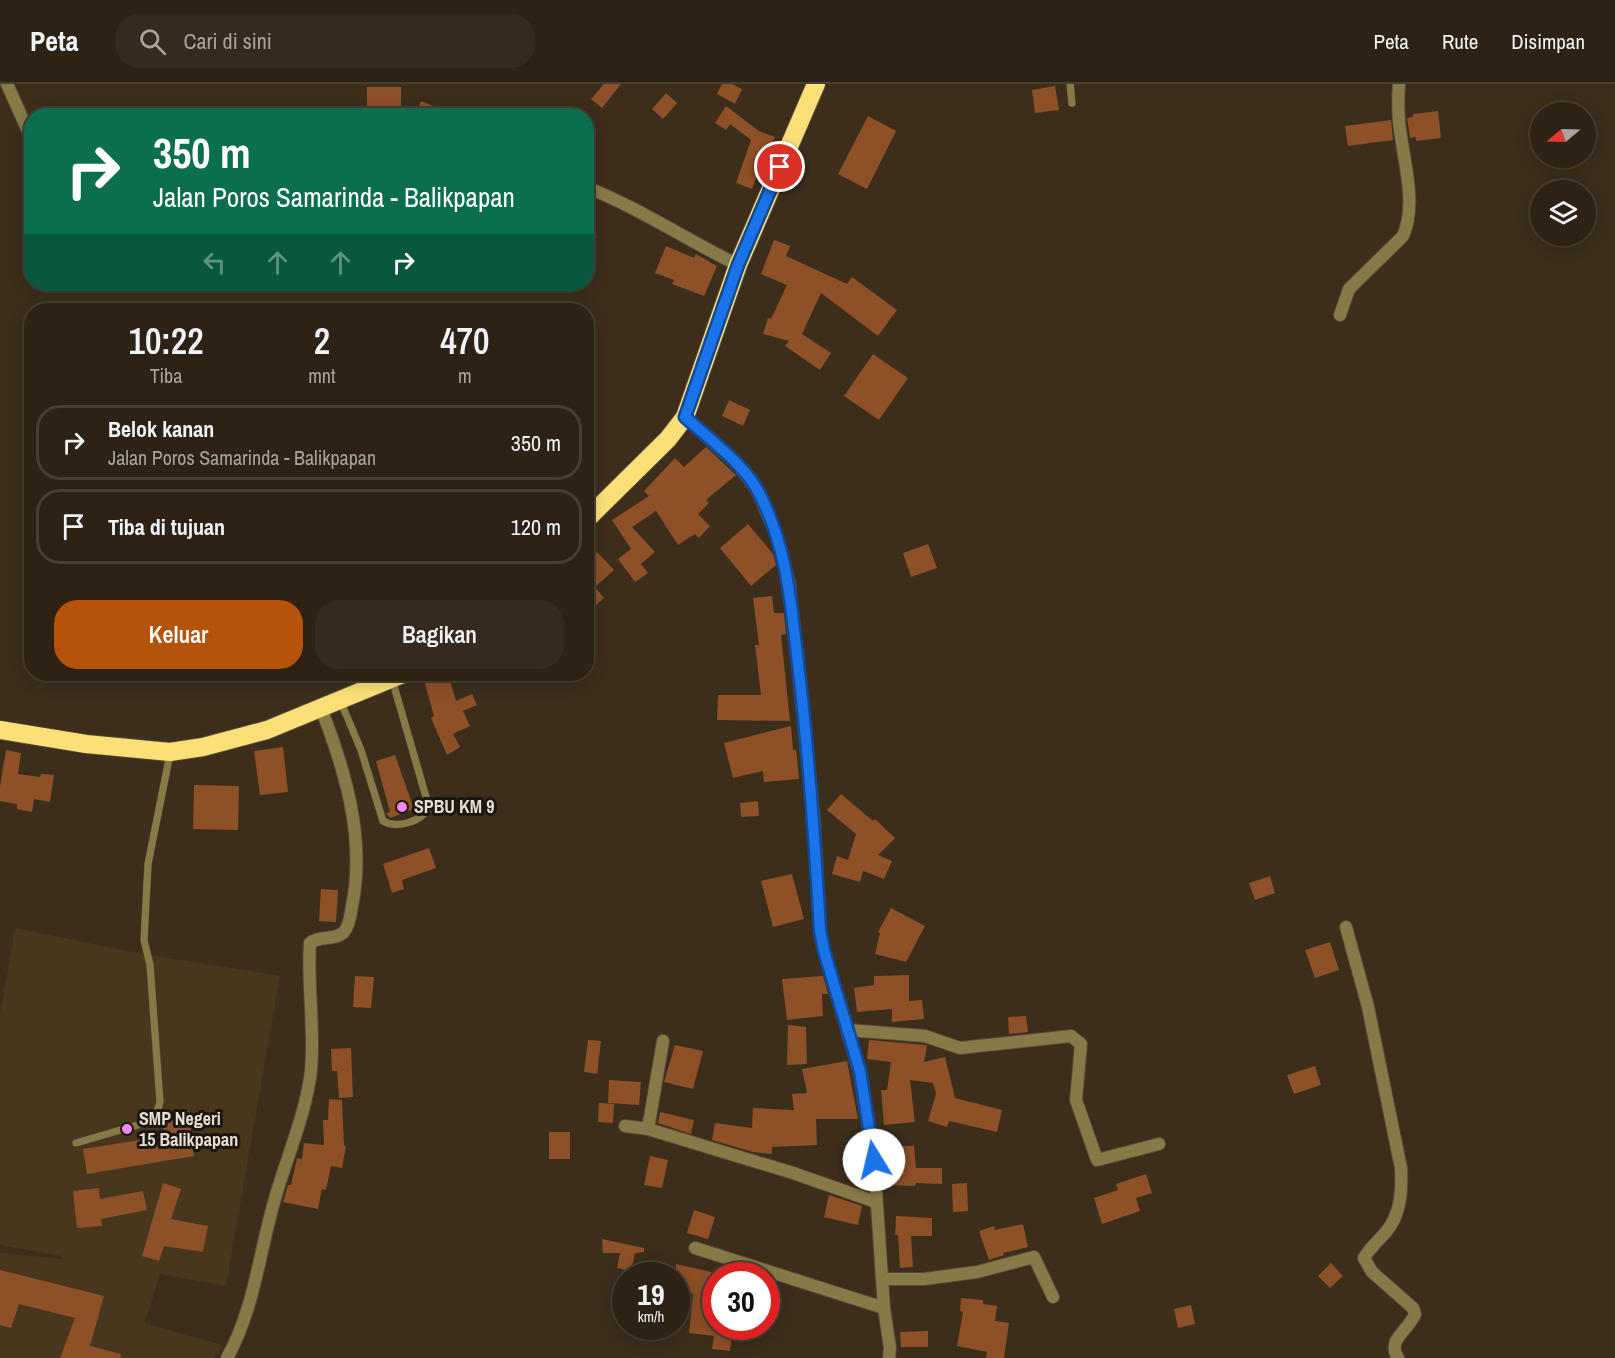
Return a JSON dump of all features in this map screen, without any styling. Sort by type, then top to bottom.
[{"type":"highway","points":[[594,512],[668,439],[685,417],[738,265],[816,84]]},
{"type":"highway","points":[[0,730],[86,744],[170,752],[203,747],[267,730],[385,681]]},
{"type":"street","points":[[7,84],[24,122]]},
{"type":"street","points":[[1340,315],[1349,290],[1403,236],[1408,226],[1410,210],[1399,120],[1399,84]]},
{"type":"street","points":[[594,192],[631,208],[738,265]]},
{"type":"street","points":[[685,417],[738,465],[757,490],[776,534],[789,582],[812,797],[820,930],[824,951],[860,1071],[874,1160],[889,1358]]},
{"type":"street","points":[[227,1358],[246,1317],[269,1219],[302,1111],[310,1072],[312,1027],[310,943],[315,939],[340,935],[346,930],[356,886],[352,811],[342,766],[321,708]]},
{"type":"street","points":[[1346,927],[1368,1006],[1401,1168],[1402,1194],[1397,1210],[1388,1230],[1364,1258],[1371,1272],[1413,1308],[1415,1314],[1413,1320],[1394,1345],[1398,1358]]},
{"type":"street","points":[[848,1030],[925,1036],[960,1048],[1071,1036],[1081,1044],[1076,1100],[1097,1160],[1159,1144]]},
{"type":"street","points":[[648,1129],[663,1041]]},
{"type":"street","points":[[625,1126],[648,1129],[793,1173],[876,1202]]},
{"type":"street","points":[[695,1248],[884,1308]]},
{"type":"street","points":[[882,1279],[924,1279],[977,1272],[1034,1257],[1053,1297]]},
{"type":"lane","points":[[1070,84],[1072,103]]},
{"type":"lane","points":[[340,699],[361,750],[383,821],[398,825],[424,817],[429,808],[398,681]]},
{"type":"lane","points":[[76,1143],[141,1124],[150,1120],[158,1110],[150,965],[144,931],[148,864],[170,752]]},
{"type":"shaded area","name":"SMP Negeri 15 Balikpapan","points":[[15,928],[138,953],[280,976],[226,1286],[160,1274],[145,1323],[223,1345],[214,1358],[0,1358],[0,1253],[62,1259],[61,1256],[0,1245],[0,1013]]},
{"type":"building","points":[[604,84],[621,84],[602,108],[591,99]]},
{"type":"building","points":[[722,84],[732,84],[742,89],[735,104],[717,94]]},
{"type":"building","points":[[1055,86],[1059,110],[1035,113],[1032,90]]},
{"type":"building","points":[[367,87],[401,87],[401,108],[367,107]]},
{"type":"building","points":[[666,93],[677,103],[663,119],[652,109]]},
{"type":"building","points":[[421,101],[438,108],[418,108]]},
{"type":"building","points":[[726,106],[759,131],[775,137],[752,189],[736,183],[751,140],[730,124],[726,130],[715,123]]},
{"type":"building","points":[[1438,111],[1441,138],[1416,141],[1416,137],[1410,138],[1407,118],[1413,117],[1413,114]]},
{"type":"building","points":[[868,116],[896,131],[867,189],[838,174]]},
{"type":"building","points":[[1391,120],[1393,140],[1348,146],[1345,126]]},
{"type":"building","points":[[774,240],[790,246],[786,256],[847,284],[852,277],[897,310],[878,336],[821,293],[802,334],[831,353],[820,370],[785,346],[789,341],[763,334],[768,318],[771,319],[787,285],[761,274]]},
{"type":"building","points":[[666,246],[694,258],[696,254],[717,266],[704,296],[672,284],[674,280],[655,273]]},
{"type":"building","points":[[873,354],[908,378],[879,420],[844,396]]},
{"type":"building","points":[[729,400],[750,410],[743,426],[722,416]]},
{"type":"building","points":[[706,447],[736,475],[706,500],[709,503],[698,514],[710,526],[699,538],[695,534],[678,545],[656,511],[632,527],[655,552],[641,564],[648,573],[635,582],[618,559],[631,549],[612,520],[649,496],[644,491],[675,458],[684,467]]},
{"type":"building","points":[[748,524],[773,554],[776,565],[751,586],[720,548]]},
{"type":"building","points":[[928,544],[937,568],[911,577],[903,553]]},
{"type":"building","points":[[597,552],[614,570],[595,587],[604,598],[594,607],[594,554]]},
{"type":"building","points":[[772,596],[774,613],[784,613],[786,634],[781,635],[790,721],[717,720],[718,695],[761,695],[755,645],[759,645],[753,598]]},
{"type":"building","points":[[424,681],[450,681],[456,701],[472,694],[477,705],[463,711],[470,726],[453,734],[460,747],[447,755],[431,718],[434,716]]},
{"type":"building","points":[[791,726],[799,779],[764,782],[763,771],[733,778],[724,743]]},
{"type":"building","points":[[283,747],[288,792],[260,795],[254,751]]},
{"type":"building","points":[[6,750],[21,753],[18,774],[40,777],[41,774],[54,775],[50,802],[34,799],[32,812],[17,809],[17,804],[0,801]]},
{"type":"building","points":[[395,755],[414,809],[390,818],[386,813],[390,812],[376,761]]},
{"type":"building","points":[[194,785],[239,786],[238,830],[193,829]]},
{"type":"building","points":[[841,794],[873,821],[875,819],[895,838],[878,855],[892,861],[884,879],[863,871],[860,882],[832,874],[837,856],[848,860],[856,834],[827,810]]},
{"type":"building","points":[[758,801],[759,816],[741,817],[740,803]]},
{"type":"building","points":[[429,848],[436,868],[402,880],[404,889],[392,893],[383,864]]},
{"type":"building","points":[[792,874],[804,919],[773,927],[761,881]]},
{"type":"building","points":[[1270,876],[1275,893],[1255,900],[1249,883]]},
{"type":"building","points":[[321,889],[338,890],[336,922],[319,921]]},
{"type":"building","points":[[891,908],[925,926],[906,962],[875,954],[880,933],[878,932]]},
{"type":"building","points":[[1330,942],[1339,970],[1315,978],[1305,950]]},
{"type":"building","points":[[909,975],[909,1001],[922,1000],[924,1019],[892,1022],[892,1009],[857,1012],[854,988],[874,985],[874,976]]},
{"type":"building","points":[[355,976],[374,977],[371,1008],[353,1007]]},
{"type":"building","points":[[823,976],[828,994],[822,994],[823,1016],[787,1020],[782,979]]},
{"type":"building","points":[[1026,1016],[1028,1032],[1009,1034],[1008,1017]]},
{"type":"building","points":[[788,1025],[806,1027],[807,1064],[787,1065]]},
{"type":"building","points":[[588,1040],[601,1041],[597,1074],[584,1072]]},
{"type":"building","points":[[869,1040],[927,1045],[924,1062],[945,1057],[955,1098],[1002,1110],[997,1132],[949,1121],[947,1127],[928,1121],[936,1094],[933,1083],[910,1080],[915,1122],[884,1125],[881,1090],[887,1090],[891,1062],[867,1059]]},
{"type":"building","points":[[675,1045],[703,1051],[693,1089],[664,1082]]},
{"type":"building","points":[[351,1048],[353,1097],[339,1098],[337,1071],[332,1071],[331,1049]]},
{"type":"building","points":[[847,1061],[858,1119],[816,1119],[817,1145],[772,1147],[772,1154],[753,1152],[712,1140],[715,1123],[752,1128],[753,1108],[794,1110],[792,1094],[807,1093],[802,1069]]},
{"type":"building","points":[[1315,1066],[1321,1085],[1294,1094],[1287,1075]]},
{"type":"building","points":[[609,1080],[641,1082],[639,1105],[608,1103]]},
{"type":"building","points":[[329,1099],[342,1100],[344,1146],[346,1146],[342,1168],[331,1166],[326,1190],[322,1189],[318,1209],[283,1202],[288,1185],[291,1185],[297,1158],[302,1159],[304,1143],[324,1145],[323,1120],[328,1120]]},
{"type":"building","points":[[599,1103],[614,1104],[613,1123],[598,1122]]},
{"type":"building","name":"SMP Negeri 15 Balikpapan","points":[[189,1111],[194,1156],[87,1174],[83,1149],[165,1136],[161,1116]]},
{"type":"building","points":[[660,1112],[694,1120],[691,1134],[658,1123]]},
{"type":"building","points":[[549,1132],[570,1132],[570,1159],[549,1159]]},
{"type":"building","points":[[888,1146],[914,1146],[916,1168],[942,1168],[942,1184],[888,1185]]},
{"type":"building","points":[[650,1156],[668,1160],[662,1188],[644,1185]]},
{"type":"building","points":[[1146,1174],[1152,1193],[1136,1198],[1140,1211],[1102,1224],[1094,1198],[1118,1190],[1116,1184]]},
{"type":"building","points":[[163,1183],[181,1189],[171,1219],[208,1226],[203,1252],[164,1246],[159,1261],[142,1256]]},
{"type":"building","points":[[967,1183],[968,1211],[953,1212],[952,1184]]},
{"type":"building","points":[[99,1188],[100,1199],[143,1191],[147,1210],[101,1219],[102,1226],[77,1228],[73,1191]]},
{"type":"building","points":[[829,1195],[862,1206],[858,1225],[824,1217]]},
{"type":"building","points":[[694,1210],[715,1217],[708,1239],[687,1233]]},
{"type":"building","points":[[896,1216],[932,1218],[932,1236],[911,1236],[913,1267],[900,1268],[898,1235],[895,1235]]},
{"type":"building","points":[[1023,1224],[1028,1247],[1003,1253],[1004,1255],[989,1260],[979,1231],[994,1226],[995,1230]]},
{"type":"building","points":[[602,1239],[644,1248],[644,1252],[635,1253],[633,1262],[618,1262],[620,1253],[603,1253]]},
{"type":"building","points":[[1331,1263],[1343,1276],[1330,1288],[1318,1276]]},
{"type":"building","points":[[690,1267],[702,1270],[702,1335],[690,1333],[693,1294],[690,1293]]},
{"type":"building","points":[[0,1270],[104,1296],[90,1346],[121,1354],[120,1358],[60,1358],[75,1318],[19,1304],[11,1328],[0,1325]]},
{"type":"building","points":[[961,1298],[983,1300],[983,1304],[997,1306],[995,1321],[1009,1323],[1004,1358],[986,1358],[987,1352],[957,1346],[963,1312],[960,1311]]},
{"type":"building","points":[[1191,1305],[1195,1324],[1178,1328],[1174,1309]]},
{"type":"building","points":[[928,1331],[928,1347],[901,1347],[900,1332]]},
{"type":"building","points":[[713,1340],[731,1340],[730,1351],[712,1349]]},
{"type":"place","name":"SPBU KM 9","points":[[402,807]]},
{"type":"place","name":"SMP Negeri 15 Balikpapan","points":[[127,1129]]},
{"type":"route","points":[[780,167],[738,265],[685,417],[738,465],[757,490],[776,534],[789,582],[814,820],[820,930],[824,951],[860,1071],[874,1160]]}]
